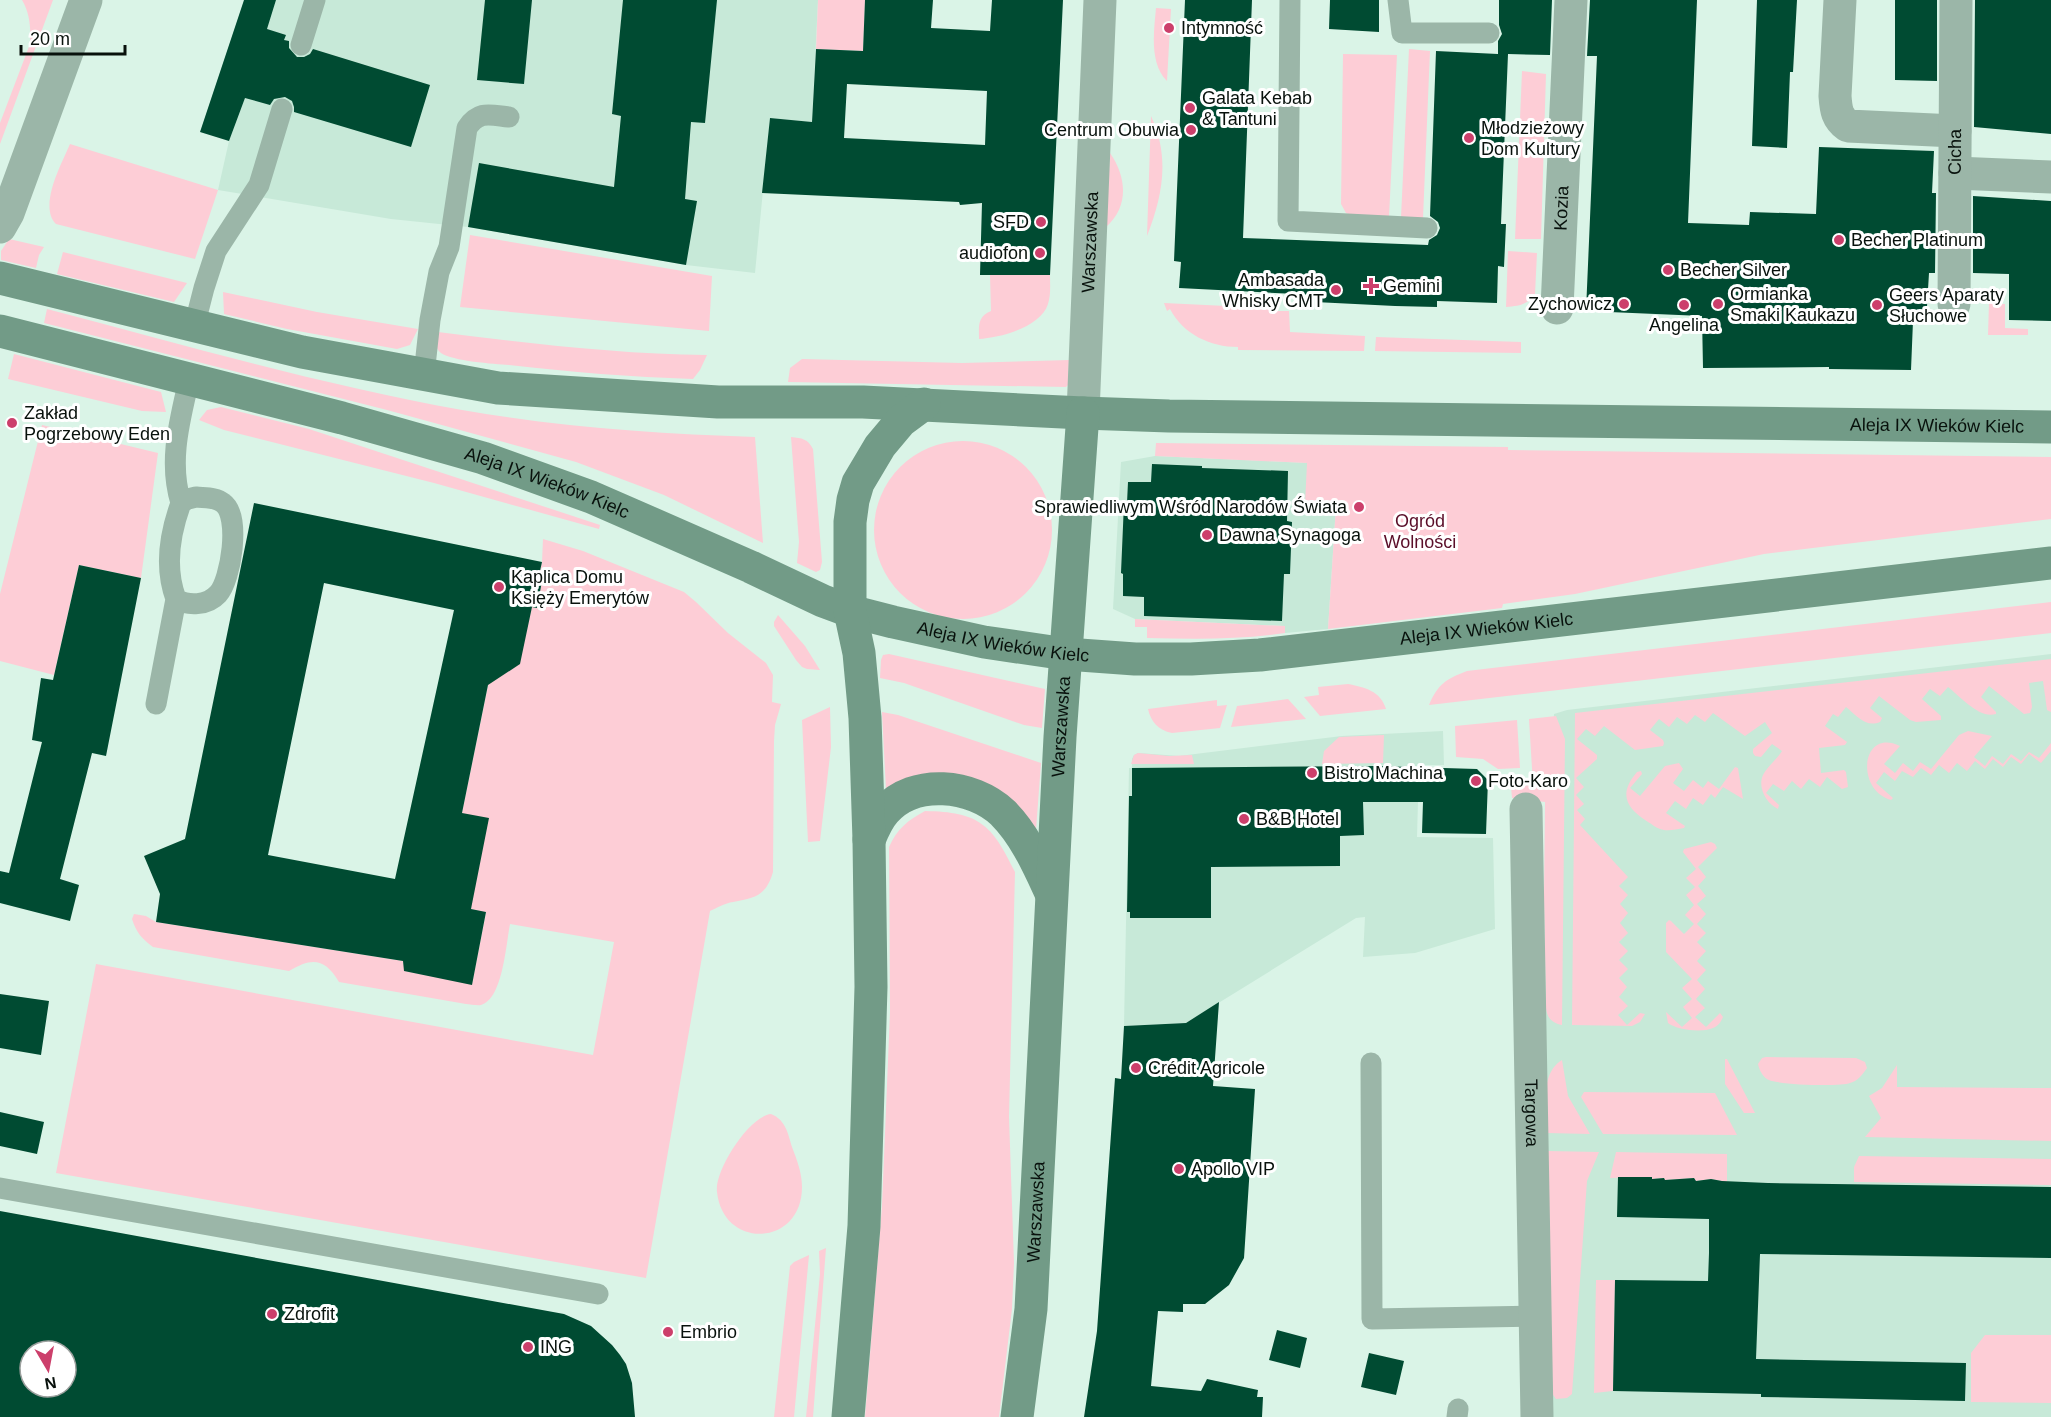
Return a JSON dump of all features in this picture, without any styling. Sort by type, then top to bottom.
[{"type":"main road","name":"Aleja IX Wieków Kielc","points":[[0,278],[302,352],[498,388],[718,402],[924,404],[1083,413],[2051,427]]},
{"type":"main road","name":"Aleja IX Wieków Kielc","points":[[0,331],[400,434],[483,458],[591,496],[802,592],[850,611],[984,642],[1066,654],[1135,659],[1260,655],[2051,563]]},
{"type":"main road","points":[[848,1417],[863,1238],[871,987],[869,840],[862,682],[859,653],[850,611],[850,522],[858,483],[890,433],[901,421],[924,404]]},
{"type":"main road","name":"Warszawska","points":[[1017,1417],[1031,1308],[1066,654],[1083,413]]},
{"type":"main road","points":[[869,840],[877,822],[886,810],[908,794],[939,788],[969,794],[1001,812],[1012,824],[1032,853],[1053,897]]},
{"type":"street","points":[[0,227],[8,213],[86,0]]},
{"type":"street","name":"Warszawska","points":[[1083,413],[1100,0]]},
{"type":"street","name":"Kozia","points":[[1557,308],[1571,0]]},
{"type":"street","points":[[1840,0],[1835,96],[1836,110],[1841,120],[1848,126],[1955,131]]},
{"type":"street","name":"Cicha","points":[[1954,304],[1956,0]]},
{"type":"street","points":[[1955,173],[2051,177]]},
{"type":"street","name":"Targowa","points":[[1526,809],[1537,1417]]},
{"type":"lane","points":[[301,45],[315,0]]},
{"type":"lane","points":[[1290,0],[1288,222],[1426,228]]},
{"type":"lane","points":[[1398,0],[1402,33],[1489,33]]},
{"type":"lane","points":[[194,327],[216,251],[259,185],[282,109]]},
{"type":"lane","points":[[423,375],[439,272],[449,247],[466,128],[474,118],[487,114],[509,117]]},
{"type":"lane","points":[[156,704],[176,598],[172,587],[170,552],[171,537],[181,503],[175,473],[175,448],[189,380]]},
{"type":"lane","points":[[176,598],[189,604],[202,603],[208,602],[219,594],[227,571],[233,535],[232,515],[223,502],[196,497],[181,503]]},
{"type":"lane","points":[[1371,1063],[1372,1319],[1535,1316]]},
{"type":"lane","points":[[0,1188],[598,1294]]},
{"type":"shaded area","points":[[276,0],[818,0],[812,122],[770,118],[755,273],[686,265],[468,227],[391,219],[218,190],[229,141]]},
{"type":"shaded area","name":"Dawna Synagoga","points":[[1155,456],[1308,463],[1336,506],[1328,629],[1285,633],[1285,626],[1135,619],[1113,609],[1121,462]]},
{"type":"shaded area","points":[[2051,654],[2051,1417],[1532,1417],[1554,714],[1567,710]]},
{"type":"shaded area","points":[[1443,731],[1444,765],[1419,765],[1417,837],[1493,838],[1495,929],[1415,953],[1363,957],[1365,917],[1356,918],[1186,1023],[1124,1026],[1129,768],[1132,768],[1134,755],[1138,753],[1179,756],[1342,736]]},
{"type":"green space","points":[[22,0],[53,0],[0,144],[0,123],[30,44],[27,10]]},
{"type":"green space","points":[[818,0],[865,0],[863,51],[816,49]]},
{"type":"green space","points":[[1156,8],[1171,9],[1167,81],[1161,74],[1155,56]]},
{"type":"green space","points":[[1409,49],[1430,51],[1423,218],[1401,217]]},
{"type":"green space","points":[[1343,54],[1397,55],[1389,217],[1354,216],[1346,213],[1341,204]]},
{"type":"green space","points":[[1522,71],[1546,74],[1541,239],[1515,239]]},
{"type":"green space","points":[[1151,116],[1161,146],[1162,176],[1157,206],[1147,236]]},
{"type":"green space","points":[[70,144],[218,190],[195,259],[56,224],[49,207],[50,196]]},
{"type":"green space","points":[[1110,153],[1120,172],[1123,192],[1119,210],[1106,227]]},
{"type":"green space","points":[[470,235],[712,276],[709,331],[460,307]]},
{"type":"green space","points":[[9,239],[44,247],[39,255],[36,268],[1,260],[1,251]]},
{"type":"green space","points":[[1508,251],[1537,253],[1535,294],[1529,301],[1506,307]]},
{"type":"green space","points":[[63,252],[187,283],[174,302],[57,274]]},
{"type":"green space","points":[[990,275],[1050,275],[1050,297],[1044,312],[1019,330],[979,339],[981,319],[991,311]]},
{"type":"green space","points":[[223,292],[317,312],[418,329],[410,345],[397,349],[287,329],[224,314]]},
{"type":"green space","points":[[1164,303],[1289,311],[1290,332],[1365,336],[1364,351],[1238,350],[1238,347],[1217,345],[1190,332],[1170,309],[1167,311]]},
{"type":"green space","points":[[1989,303],[2005,304],[2005,328],[2028,329],[2028,335],[1988,335]]},
{"type":"green space","points":[[47,309],[306,377],[462,410],[608,429],[755,437],[763,543],[664,495],[576,462],[387,410],[44,323]]},
{"type":"green space","points":[[438,332],[606,350],[707,355],[693,379],[578,372],[484,363],[446,356],[437,349]]},
{"type":"green space","points":[[1376,337],[1521,342],[1521,353],[1375,351]]},
{"type":"green space","points":[[14,354],[161,392],[166,412],[142,411],[8,379]]},
{"type":"green space","points":[[802,359],[962,363],[1069,360],[1068,385],[1066,387],[788,382],[790,368]]},
{"type":"green space","points":[[221,407],[309,429],[600,525],[599,529],[434,483],[224,430],[199,420],[207,410]]},
{"type":"green space","points":[[42,425],[158,453],[141,578],[79,565],[54,675],[0,661],[0,594]]},
{"type":"green space","points":[[791,437],[804,440],[813,449],[822,562],[820,570],[816,572],[797,563],[799,542]]},
{"type":"green space","points":[[963,441],[980,442],[997,448],[1013,456],[1026,467],[1037,480],[1045,496],[1051,513],[1051,547],[1045,564],[1037,580],[1026,593],[1013,604],[997,612],[980,618],[963,619],[946,618],[929,612],[913,604],[900,593],[889,580],[881,564],[875,547],[874,530],[875,513],[881,496],[889,480],[900,467],[913,456],[929,448],[946,442]]},
{"type":"green space","name":"Ogród Wolności","points":[[1156,443],[2051,457],[2051,519],[1764,554],[1575,594],[1503,604],[1502,608],[1328,629],[1336,506],[1305,504],[1307,463],[1155,456]]},
{"type":"green space","points":[[543,539],[583,551],[684,592],[728,633],[766,663],[773,675],[772,702],[781,704],[775,725],[774,741],[773,872],[767,886],[759,894],[748,899],[727,903],[710,911],[646,1278],[56,1173],[96,964],[593,1055],[614,942],[510,924],[499,982],[488,1001],[478,1005],[339,982],[329,968],[317,962],[305,963],[289,971],[153,947],[140,935],[132,919],[134,914],[146,916],[156,922],[403,961],[405,971],[472,984],[486,913],[471,909],[462,813],[491,671],[532,607],[537,608],[542,581],[538,580]]},
{"type":"green space","points":[[2051,602],[2051,633],[1429,705],[1444,683],[1467,671]]},
{"type":"green space","points":[[778,615],[805,646],[820,670],[802,667],[796,660],[774,626]]},
{"type":"green space","points":[[1135,619],[1285,626],[1285,633],[1233,638],[1147,638],[1147,627],[1135,627]]},
{"type":"green space","points":[[889,654],[1045,689],[1042,728],[1024,725],[904,683],[880,678],[881,660],[883,655]]},
{"type":"green space","points":[[2051,659],[2051,712],[2047,710],[2043,681],[2029,683],[2032,707],[2030,713],[2024,714],[1989,686],[1981,697],[1996,714],[1990,715],[1977,710],[1948,687],[1940,696],[1930,689],[1922,699],[1941,716],[1941,720],[1916,722],[1910,720],[1879,696],[1870,708],[1882,718],[1880,722],[1866,722],[1846,707],[1838,717],[1833,714],[1825,726],[1847,742],[1845,745],[1819,748],[1821,773],[1844,770],[1848,787],[1842,789],[1827,777],[1820,787],[1809,779],[1801,789],[1792,781],[1784,791],[1773,784],[1766,793],[1779,805],[1778,809],[1764,795],[1761,780],[1782,751],[1772,744],[1761,757],[1753,753],[1753,749],[1772,733],[1765,722],[1745,736],[1713,713],[1705,722],[1695,715],[1687,724],[1677,717],[1669,727],[1659,719],[1650,730],[1663,740],[1663,746],[1635,750],[1604,726],[1595,736],[1586,729],[1577,739],[1597,755],[1597,759],[1576,778],[1584,787],[1576,795],[1584,804],[1577,810],[1585,819],[1580,825],[1628,877],[1619,886],[1628,895],[1620,904],[1628,913],[1620,923],[1628,933],[1619,942],[1628,951],[1619,960],[1628,969],[1619,978],[1627,987],[1619,997],[1628,1006],[1618,1015],[1627,1025],[1640,1013],[1645,1014],[1640,1022],[1632,1026],[1572,1025],[1575,713]]},
{"type":"green space","points":[[1348,684],[1366,688],[1376,694],[1386,709],[1320,716],[1304,697],[1319,695],[1318,687]]},
{"type":"green space","points":[[1288,699],[1306,719],[1231,727],[1237,706]]},
{"type":"green space","points":[[1217,700],[1217,706],[1227,705],[1220,728],[1172,733],[1156,725],[1148,709]]},
{"type":"green space","points":[[830,707],[831,747],[820,841],[808,842],[802,720]]},
{"type":"green space","points":[[882,712],[898,715],[1041,763],[1036,830],[1017,812],[886,790]]},
{"type":"green space","points":[[1556,716],[1565,739],[1562,1025],[1551,1020],[1546,1008],[1545,802],[1512,798],[1511,787],[1533,785],[1529,719]]},
{"type":"green space","points":[[1517,720],[1520,768],[1498,769],[1483,759],[1456,757],[1455,726]]},
{"type":"green space","points":[[1968,731],[1992,736],[1974,757],[1985,766],[1992,756],[2003,764],[2011,754],[2021,761],[2029,752],[2039,758],[2051,743],[2051,751],[2041,763],[2029,754],[2021,764],[2011,757],[2003,767],[1993,759],[1985,769],[1975,761],[1967,771],[1957,763],[1949,773],[1939,765],[1931,775],[1921,768],[1913,777],[1902,771],[1895,781],[1884,772],[1876,783],[1893,798],[1891,800],[1879,794],[1872,785],[1867,762],[1877,745],[1887,742],[1900,746],[1884,764],[1895,773],[1903,763],[1913,771],[1920,762],[1931,769],[1959,735]]},
{"type":"green space","points":[[1384,735],[1383,763],[1322,764],[1324,751],[1339,737]]},
{"type":"green space","points":[[1138,753],[1169,756],[1192,755],[1194,764],[1131,764],[1134,755]]},
{"type":"green space","points":[[1679,763],[1683,769],[1673,783],[1684,791],[1693,780],[1703,788],[1708,781],[1719,789],[1735,767],[1738,768],[1743,799],[1723,787],[1715,798],[1711,794],[1703,805],[1693,798],[1686,809],[1675,801],[1666,813],[1685,826],[1684,828],[1666,830],[1657,828],[1640,817],[1630,806],[1626,794],[1628,787],[1637,772],[1641,771],[1642,774],[1630,788],[1640,796],[1665,766]]},
{"type":"green space","points":[[925,811],[959,814],[982,824],[999,842],[1015,872],[1009,1117],[1014,1263],[1012,1309],[999,1417],[865,1417],[882,1206],[890,1012],[889,847],[904,826]]},
{"type":"green space","points":[[1711,842],[1717,848],[1698,867],[1706,877],[1698,886],[1706,896],[1697,904],[1706,914],[1697,924],[1706,933],[1697,942],[1706,951],[1697,961],[1706,970],[1697,980],[1705,989],[1696,999],[1705,1008],[1695,1017],[1706,1027],[1720,1013],[1723,1017],[1713,1028],[1690,1030],[1668,1023],[1666,1012],[1682,1027],[1692,1018],[1683,1007],[1692,999],[1682,988],[1692,979],[1666,952],[1666,923],[1671,921],[1684,934],[1694,924],[1685,915],[1694,905],[1686,895],[1695,887],[1686,878],[1696,869],[1683,852],[1684,849]]},
{"type":"green space","points":[[1762,1058],[1856,1058],[1865,1062],[1867,1068],[1862,1075],[1850,1083],[1808,1085],[1782,1083],[1767,1079],[1762,1074],[1758,1064]]},
{"type":"green space","points":[[1725,1059],[1755,1113],[1744,1113],[1725,1084]]},
{"type":"green space","points":[[1562,1060],[1568,1096],[1590,1134],[1546,1133],[1547,1083],[1555,1066]]},
{"type":"green space","points":[[1897,1065],[1897,1087],[2051,1088],[2051,1141],[1865,1137],[1881,1118],[1869,1096],[1882,1088]]},
{"type":"green space","points":[[1584,1092],[1715,1093],[1737,1135],[1603,1134],[1581,1097]]},
{"type":"green space","points":[[771,1114],[786,1128],[799,1167],[802,1187],[799,1207],[790,1221],[777,1230],[762,1234],[747,1232],[733,1224],[722,1211],[717,1192],[718,1183],[727,1159],[743,1134],[762,1117]]},
{"type":"green space","points":[[1548,1151],[1599,1152],[1587,1181],[1572,1394],[1567,1398],[1556,1399],[1551,1392]]},
{"type":"green space","points":[[1616,1152],[1727,1154],[1727,1182],[1711,1179],[1696,1181],[1694,1178],[1665,1180],[1664,1178],[1652,1179],[1652,1177],[1610,1178]]},
{"type":"green space","points":[[1859,1156],[2051,1159],[2051,1185],[1854,1182],[1854,1167]]},
{"type":"green space","points":[[826,1248],[813,1417],[806,1417],[820,1274],[819,1251]]},
{"type":"green space","points":[[809,1255],[794,1417],[774,1417],[790,1266]]},
{"type":"green space","points":[[1596,1280],[1615,1280],[1613,1391],[1594,1393]]},
{"type":"green space","points":[[1985,1335],[2051,1335],[2051,1403],[1971,1402],[1971,1353]]},
{"type":"building","points":[[244,0],[276,0],[267,29],[286,35],[284,40],[289,41],[289,48],[297,57],[310,54],[313,49],[430,85],[411,147],[294,112],[292,101],[285,97],[274,99],[270,105],[245,98],[229,141],[200,132]]},
{"type":"building","points":[[485,0],[532,0],[524,84],[477,80]]},
{"type":"building","points":[[623,0],[717,0],[705,123],[691,122],[685,199],[697,201],[686,265],[468,227],[479,163],[614,187],[621,116],[612,114]]},
{"type":"building","points":[[865,0],[933,0],[931,28],[990,31],[992,0],[1063,0],[1050,275],[980,275],[982,203],[960,205],[959,202],[762,193],[770,118],[812,122],[816,49],[863,51]],"holes":[[[847,84],[987,91],[985,145],[844,138]]]},
{"type":"building","points":[[1185,0],[1252,0],[1243,238],[1428,245],[1429,240],[1437,235],[1440,228],[1438,222],[1430,216],[1436,51],[1498,54],[1498,41],[1502,34],[1499,25],[1499,0],[1552,0],[1550,55],[1508,54],[1501,224],[1506,224],[1504,267],[1498,266],[1497,303],[1437,301],[1437,307],[1395,306],[1315,302],[1316,295],[1179,288],[1181,262],[1174,261]]},
{"type":"building","points":[[1330,0],[1379,0],[1379,32],[1329,29]]},
{"type":"building","points":[[1590,0],[1697,0],[1688,223],[1749,225],[1750,212],[1816,214],[1819,147],[1934,151],[1932,193],[1936,193],[1935,273],[1929,273],[1926,323],[1913,321],[1911,370],[1829,369],[1829,367],[1703,368],[1702,316],[1586,311],[1597,56],[1587,56]]},
{"type":"building","points":[[1757,0],[1797,0],[1793,72],[1790,72],[1787,148],[1752,146]]},
{"type":"building","points":[[1895,0],[1937,0],[1937,81],[1895,80]]},
{"type":"building","points":[[1975,0],[2051,0],[2051,134],[1974,127]]},
{"type":"building","points":[[1973,196],[2051,201],[2051,321],[2009,320],[2009,274],[1973,273]]},
{"type":"building","name":"Dawna Synagoga","points":[[1152,464],[1288,471],[1287,521],[1292,522],[1290,574],[1284,574],[1282,621],[1144,616],[1144,597],[1123,596],[1123,574],[1121,573],[1124,503],[1127,503],[1128,482],[1151,482]]},
{"type":"building","points":[[254,503],[542,562],[538,580],[542,581],[537,608],[532,607],[520,664],[488,685],[462,813],[489,818],[471,909],[486,912],[472,985],[404,971],[403,961],[156,922],[160,894],[144,856],[185,839]],"holes":[[[324,583],[454,610],[395,879],[268,855]]]},
{"type":"building","points":[[79,565],[141,578],[106,756],[92,753],[60,879],[79,885],[70,921],[0,903],[0,871],[9,873],[42,742],[32,740],[41,678],[53,680]]},
{"type":"building","points":[[1377,766],[1477,769],[1488,780],[1486,834],[1422,833],[1423,802],[1363,802],[1364,835],[1340,836],[1340,866],[1211,867],[1211,918],[1130,918],[1130,912],[1127,912],[1129,796],[1132,796],[1132,768]]},
{"type":"building","points":[[0,994],[49,1001],[41,1055],[0,1048]]},
{"type":"building","name":"Apollo VIP","points":[[1219,1002],[1213,1086],[1255,1089],[1244,1258],[1229,1285],[1205,1304],[1183,1304],[1183,1312],[1158,1311],[1151,1386],[1201,1391],[1207,1379],[1258,1390],[1257,1397],[1263,1397],[1262,1417],[1084,1417],[1097,1331],[1115,1078],[1121,1079],[1124,1026],[1186,1023]]},
{"type":"building","points":[[0,1112],[44,1122],[37,1154],[0,1146]]},
{"type":"building","points":[[1618,1177],[1652,1177],[1652,1179],[1664,1178],[1665,1180],[1694,1178],[1696,1181],[1711,1179],[1768,1183],[2051,1187],[2051,1258],[1760,1254],[1756,1359],[1966,1363],[1965,1401],[1613,1391],[1615,1280],[1708,1281],[1709,1253],[1709,1219],[1617,1217]]},
{"type":"building","points":[[0,1211],[564,1314],[591,1326],[620,1355],[626,1364],[632,1383],[635,1417],[0,1417]]},
{"type":"building","points":[[1277,1330],[1307,1338],[1300,1368],[1269,1360]]},
{"type":"building","points":[[1369,1353],[1404,1361],[1396,1395],[1361,1387]]},
{"type":"place","name":"Intymność","points":[[1169,28]]},
{"type":"place","name":"Galata Kebab & Tantuni","points":[[1190,108]]},
{"type":"place","name":"Centrum Obuwia","points":[[1191,130]]},
{"type":"place","name":"Młodzieżowy Dom Kultury","points":[[1469,138]]},
{"type":"place","name":"SFD","points":[[1041,222]]},
{"type":"place","name":"Becher Platinum","points":[[1839,240]]},
{"type":"place","name":"audiofon","points":[[1040,253]]},
{"type":"place","name":"Becher Silver","points":[[1668,270]]},
{"type":"place","name":"Gemini","points":[[1371,286]]},
{"type":"place","name":"Ambasada Whisky CMT","points":[[1336,290]]},
{"type":"place","name":"Zychowicz","points":[[1624,304]]},
{"type":"place","name":"Ormianka Smaki Kaukazu","points":[[1718,304]]},
{"type":"place","name":"Angelina","points":[[1684,305]]},
{"type":"place","name":"Geers Aparaty Słuchowe","points":[[1877,305]]},
{"type":"place","name":"Zakład Pogrzebowy Eden","points":[[12,423]]},
{"type":"place","name":"Sprawiedliwym Wśród Narodów Świata","points":[[1359,507]]},
{"type":"place","name":"Dawna Synagoga","points":[[1207,535]]},
{"type":"place","name":"Kaplica Domu Księży Emerytów","points":[[499,587]]},
{"type":"place","name":"Bistro Machina","points":[[1312,773]]},
{"type":"place","name":"Foto-Karo","points":[[1476,781]]},
{"type":"place","name":"B&B Hotel","points":[[1244,819]]},
{"type":"place","name":"Crédit Agricole","points":[[1136,1068]]},
{"type":"place","name":"Apollo VIP","points":[[1179,1169]]},
{"type":"place","name":"Zdrofit","points":[[272,1314]]},
{"type":"place","name":"Embrio","points":[[668,1332]]},
{"type":"place","name":"ING","points":[[528,1347]]}]
